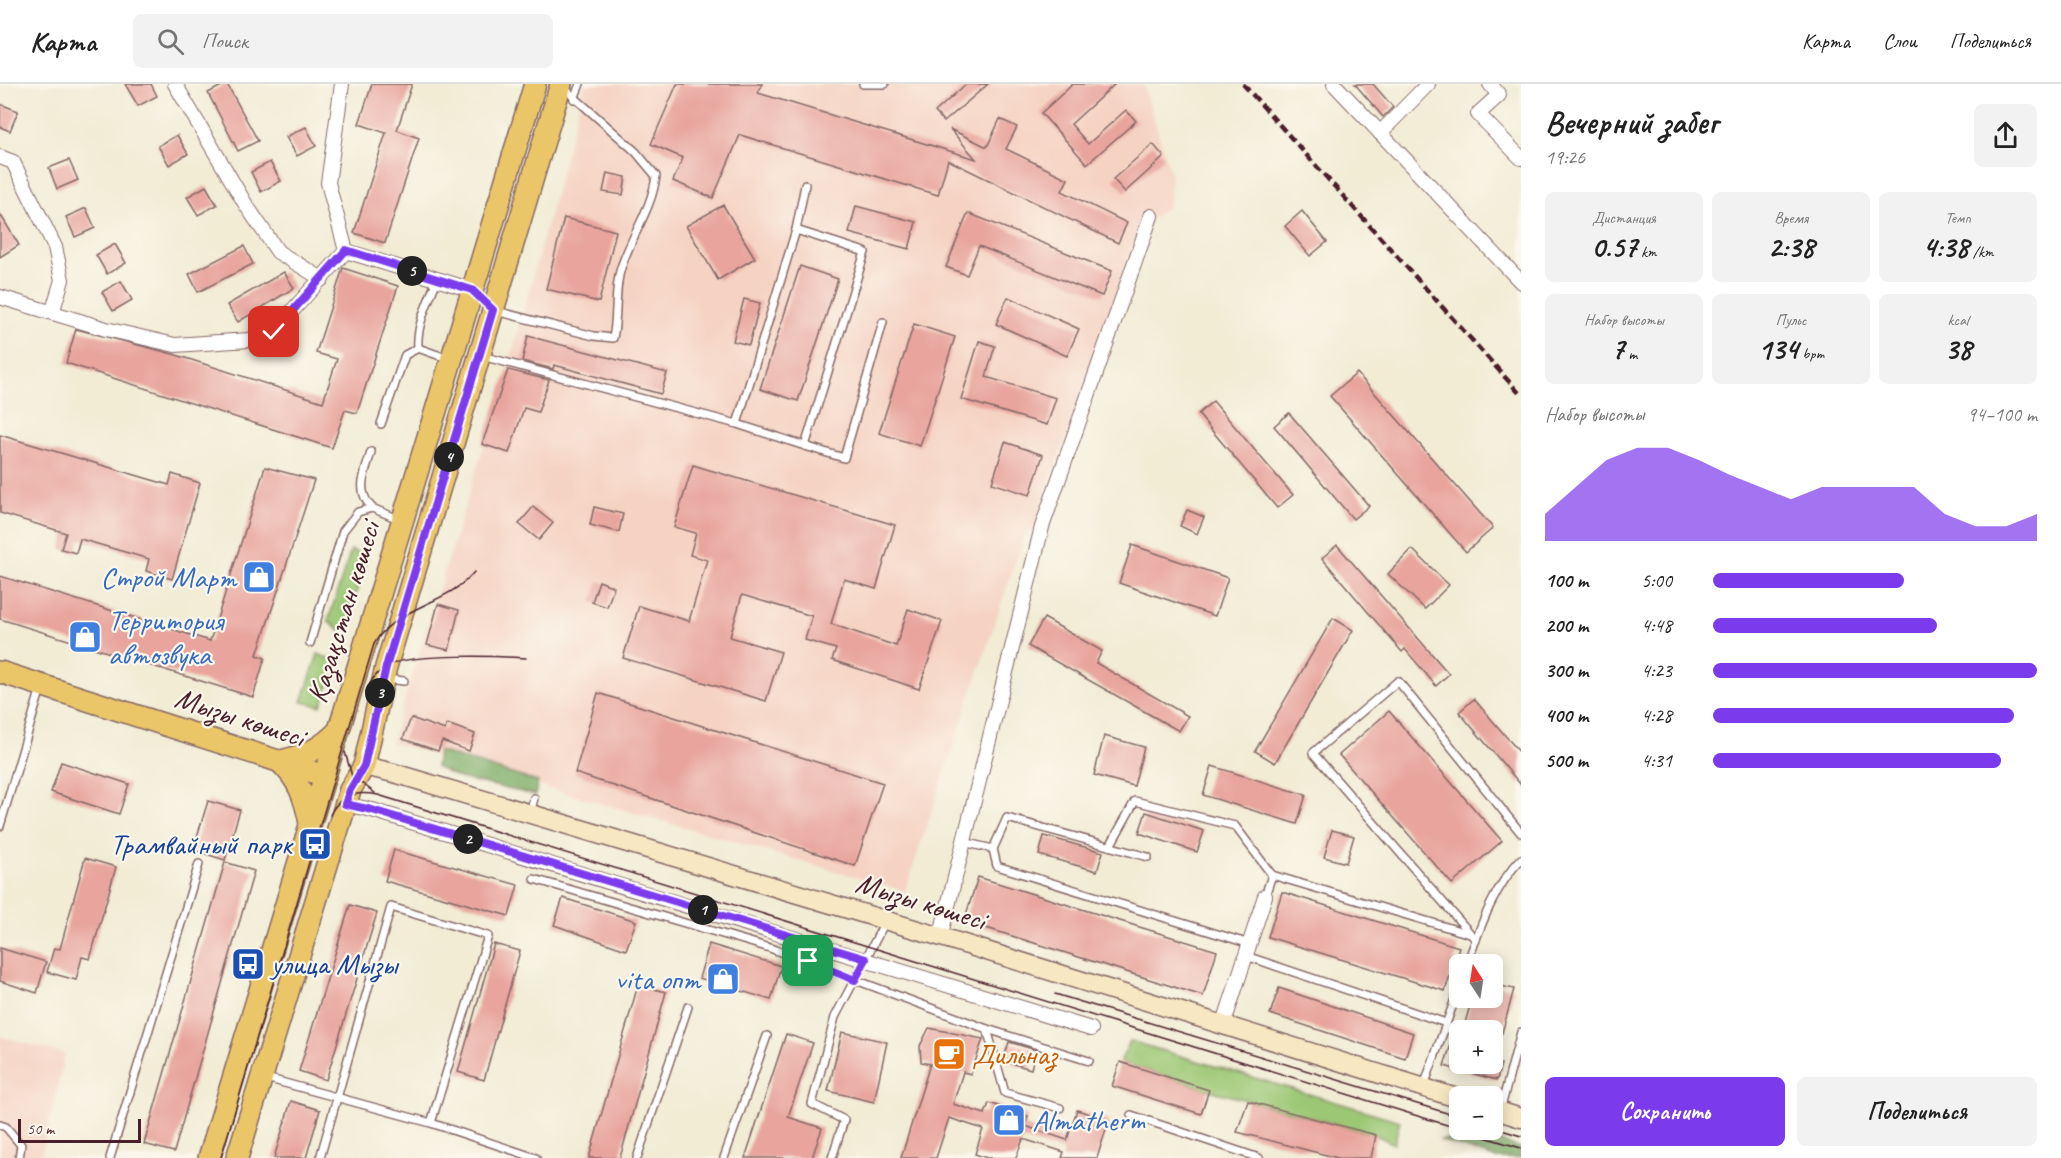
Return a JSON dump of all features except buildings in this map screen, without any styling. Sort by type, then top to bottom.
[{"type":"main road","name":"Қазақстан көшесі","points":[[209,1158],[535,84]]},
{"type":"main road","name":"Қазақстан көшесі","points":[[237,1158],[260,1076],[345,804],[364,766],[394,680],[428,529],[493,310],[564,88]]},
{"type":"main road","points":[[472,290],[493,310]]},
{"type":"main road","points":[[402,520],[428,529]]},
{"type":"main road","name":"Мызы көшесі","points":[[0,672],[325,776]]},
{"type":"main road","points":[[280,762],[309,754],[325,745],[339,730]]},
{"type":"main road","points":[[280,762],[294,775],[303,791],[310,824]]},
{"type":"main road","points":[[325,776],[364,766]]},
{"type":"main road","name":"Мызы көшесі","points":[[364,766],[532,806],[885,921],[1449,1096]]},
{"type":"main road","points":[[236,1068],[260,1076]]},
{"type":"main road","points":[[1503,1112],[1521,1118]]},
{"type":"street","points":[[175,84],[235,187],[278,252],[322,279]]},
{"type":"street","points":[[342,84],[328,183],[346,250]]},
{"type":"street","points":[[1334,84],[1521,282]]},
{"type":"street","points":[[1380,133],[1428,84]]},
{"type":"street","points":[[1490,84],[1499,95],[1478,114],[1521,158]]},
{"type":"street","points":[[0,157],[13,162],[56,247],[62,280],[52,313]]},
{"type":"street","points":[[939,938],[1042,527],[1151,216]]},
{"type":"street","points":[[0,297],[106,329],[175,345],[249,340],[274,332],[346,250]]},
{"type":"street","points":[[346,250],[472,290]]},
{"type":"street","points":[[345,804],[372,810],[1091,1029]]},
{"type":"street","points":[[1223,1026],[1265,896]]},
{"type":"lane","points":[[564,88],[580,84]]},
{"type":"lane","points":[[863,84],[885,84]]},
{"type":"lane","points":[[493,310],[594,336],[613,338],[619,271],[654,196],[656,176],[636,152],[564,88]]},
{"type":"lane","points":[[738,424],[796,230],[805,185]]},
{"type":"lane","points":[[796,230],[865,252],[805,446]]},
{"type":"lane","points":[[418,348],[417,336],[421,320],[438,279]]},
{"type":"lane","points":[[479,356],[738,424],[843,458],[883,322]]},
{"type":"lane","points":[[381,423],[405,355],[418,348],[451,360]]},
{"type":"lane","points":[[371,452],[362,483],[363,498],[372,508],[402,520]]},
{"type":"lane","points":[[310,642],[343,531],[358,512],[372,508]]},
{"type":"lane","points":[[1473,937],[1313,753],[1398,681],[1521,833]]},
{"type":"lane","points":[[0,826],[41,685]]},
{"type":"lane","points":[[1110,846],[1135,801],[1235,826],[1272,876],[1473,937]]},
{"type":"lane","points":[[1148,857],[1007,818],[993,849],[997,866],[1248,950],[1446,1023]]},
{"type":"lane","points":[[963,842],[993,849]]},
{"type":"lane","points":[[1469,954],[1473,937],[1497,890],[1507,873],[1521,859]]},
{"type":"lane","points":[[110,1158],[199,864]]},
{"type":"lane","points":[[1265,896],[1272,876]]},
{"type":"lane","points":[[534,879],[770,948],[987,1029],[1089,1061]]},
{"type":"lane","points":[[320,1158],[391,907],[488,936],[431,1123]]},
{"type":"lane","points":[[832,1158],[844,1120],[812,1104],[835,1017],[885,921]]},
{"type":"lane","points":[[637,1158],[688,1007]]},
{"type":"lane","points":[[1423,1088],[1452,1008]]},
{"type":"lane","points":[[987,1029],[1005,1093],[1060,1108]]},
{"type":"lane","points":[[1503,1088],[1521,1032]]},
{"type":"lane","points":[[724,1158],[767,1036]]},
{"type":"lane","points":[[260,1076],[431,1123],[536,1158]]},
{"type":"lane","points":[[1131,1115],[1259,1158]]},
{"type":"lane","points":[[0,1125],[6,1127],[21,1145],[19,1158]]},
{"type":"shaded area","points":[[585,84],[1143,84],[1171,174],[1169,206],[1138,229],[1033,531],[1026,530],[905,891],[391,743],[507,371]]},
{"type":"shaded area","points":[[0,1036],[65,1054],[41,1158],[0,1158]]},
{"type":"green space","points":[[351,550],[367,557],[344,633],[328,621]]},
{"type":"green space","points":[[318,654],[337,662],[321,706],[302,702]]},
{"type":"green space","points":[[438,751],[538,782],[535,795],[459,778],[436,767]]},
{"type":"green space","points":[[1130,1041],[1400,1121],[1394,1144],[1376,1135],[1209,1090],[1120,1062]]},
{"type":"green space","points":[[1440,1140],[1496,1140],[1521,1148],[1521,1158],[1495,1158]]},
{"type":"tram line","points":[[221,1158],[374,644],[383,631],[395,621],[450,592],[474,572]]},
{"type":"tram line","points":[[366,692],[373,678],[380,671],[394,663],[406,660],[458,656],[526,658]]},
{"type":"tram line","points":[[345,752],[352,776],[375,793]]},
{"type":"tram line","points":[[330,815],[338,803],[350,796],[378,795],[1449,1126]]},
{"type":"tram line","points":[[1055,994],[1449,1114]]},
{"type":"tram line","points":[[1503,1130],[1521,1136]]},
{"type":"tram line","points":[[1494,1140],[1521,1148]]},
{"type":"railway","points":[[1243,84],[1521,395]]},
{"type":"place","name":"Строй Март","points":[[259,577]]},
{"type":"place","name":"Территория автозвука","points":[[85,637]]},
{"type":"place","name":"Трамвайный парк","points":[[315,844]]},
{"type":"place","name":"улица Мызы","points":[[248,964]]},
{"type":"place","name":"vita опт","points":[[723,979]]},
{"type":"place","name":"Дильназ","points":[[949,1054]]},
{"type":"place","name":"Almatherm","points":[[1009,1120]]},
{"type":"route","points":[[274,332],[346,250],[472,290],[493,310],[386,667],[364,766],[345,804],[372,810],[866,959],[855,980],[808,961]]}]
